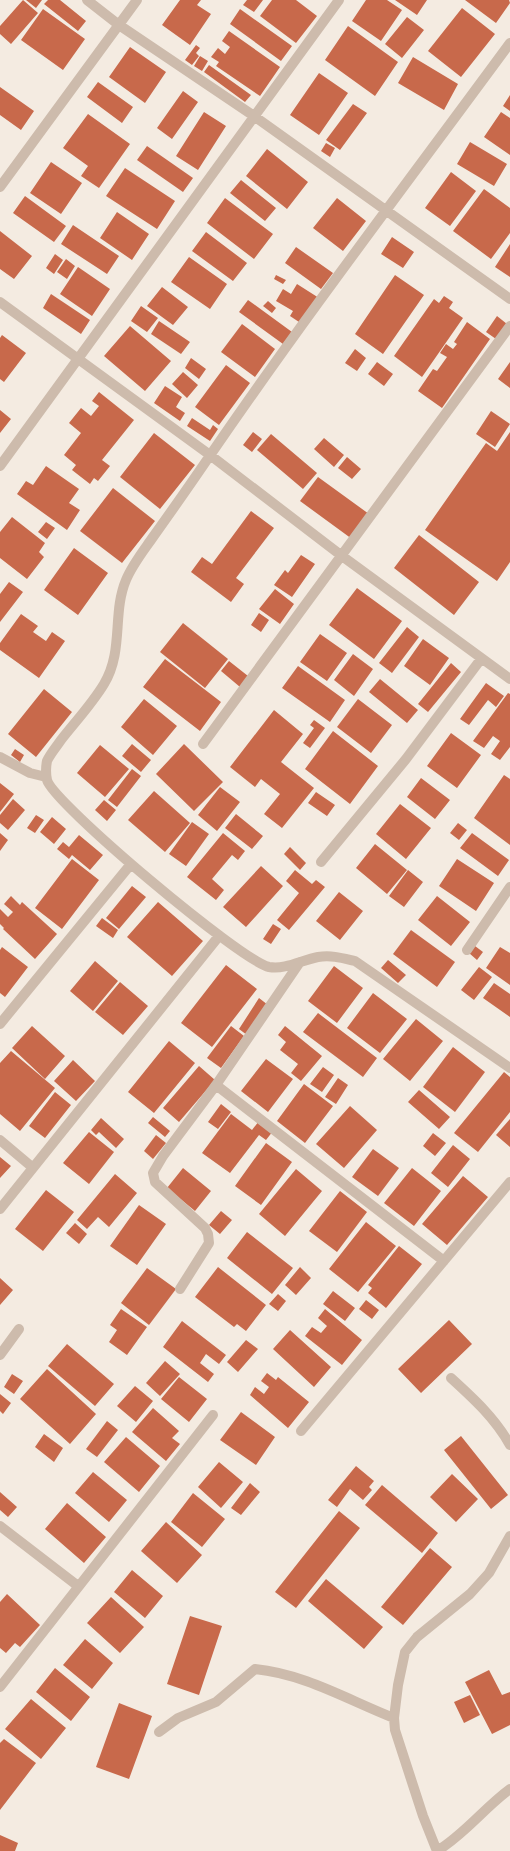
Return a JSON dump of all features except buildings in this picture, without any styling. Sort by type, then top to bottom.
[{"type":"street","points":[[87,0],[119,25],[254,116],[510,299]]},
{"type":"street","points":[[0,187],[137,0]]},
{"type":"street","points":[[0,466],[339,0]]},
{"type":"street","points":[[510,42],[240,411],[147,545],[125,580],[120,603],[117,645],[113,665],[104,684],[56,746],[47,761],[46,777],[49,785],[62,800],[131,864],[219,936],[251,959],[266,966],[280,968],[318,957],[335,956],[355,961],[510,1068]]},
{"type":"street","points":[[0,302],[79,358],[210,455],[342,556],[510,679]]},
{"type":"street","points":[[203,744],[510,326]]},
{"type":"street","points":[[321,862],[406,760],[481,659]]},
{"type":"street","points":[[0,756],[30,773],[46,777]]},
{"type":"street","points":[[0,1024],[131,864]]},
{"type":"street","points":[[467,950],[510,887]]},
{"type":"street","points":[[0,1209],[32,1167],[219,936]]},
{"type":"street","points":[[180,1289],[209,1242],[208,1234],[205,1228],[155,1182],[153,1174],[164,1156],[216,1085],[300,962]]},
{"type":"street","points":[[216,1085],[444,1260]]},
{"type":"street","points":[[0,1140],[32,1167]]},
{"type":"street","points":[[301,1431],[510,1182]]},
{"type":"street","points":[[0,1355],[19,1329]]},
{"type":"street","points":[[451,1378],[479,1403],[502,1432],[510,1445]]},
{"type":"street","points":[[0,1687],[213,1415]]},
{"type":"street","points":[[0,1526],[78,1586]]},
{"type":"street","points":[[510,1536],[489,1573],[470,1594],[417,1637],[405,1652],[398,1686],[394,1718],[395,1730],[400,1747],[423,1816],[437,1851],[468,1828],[496,1799],[510,1788]]},
{"type":"street","points":[[159,1732],[178,1718],[216,1702],[255,1669],[277,1671],[324,1687],[394,1718]]}]
